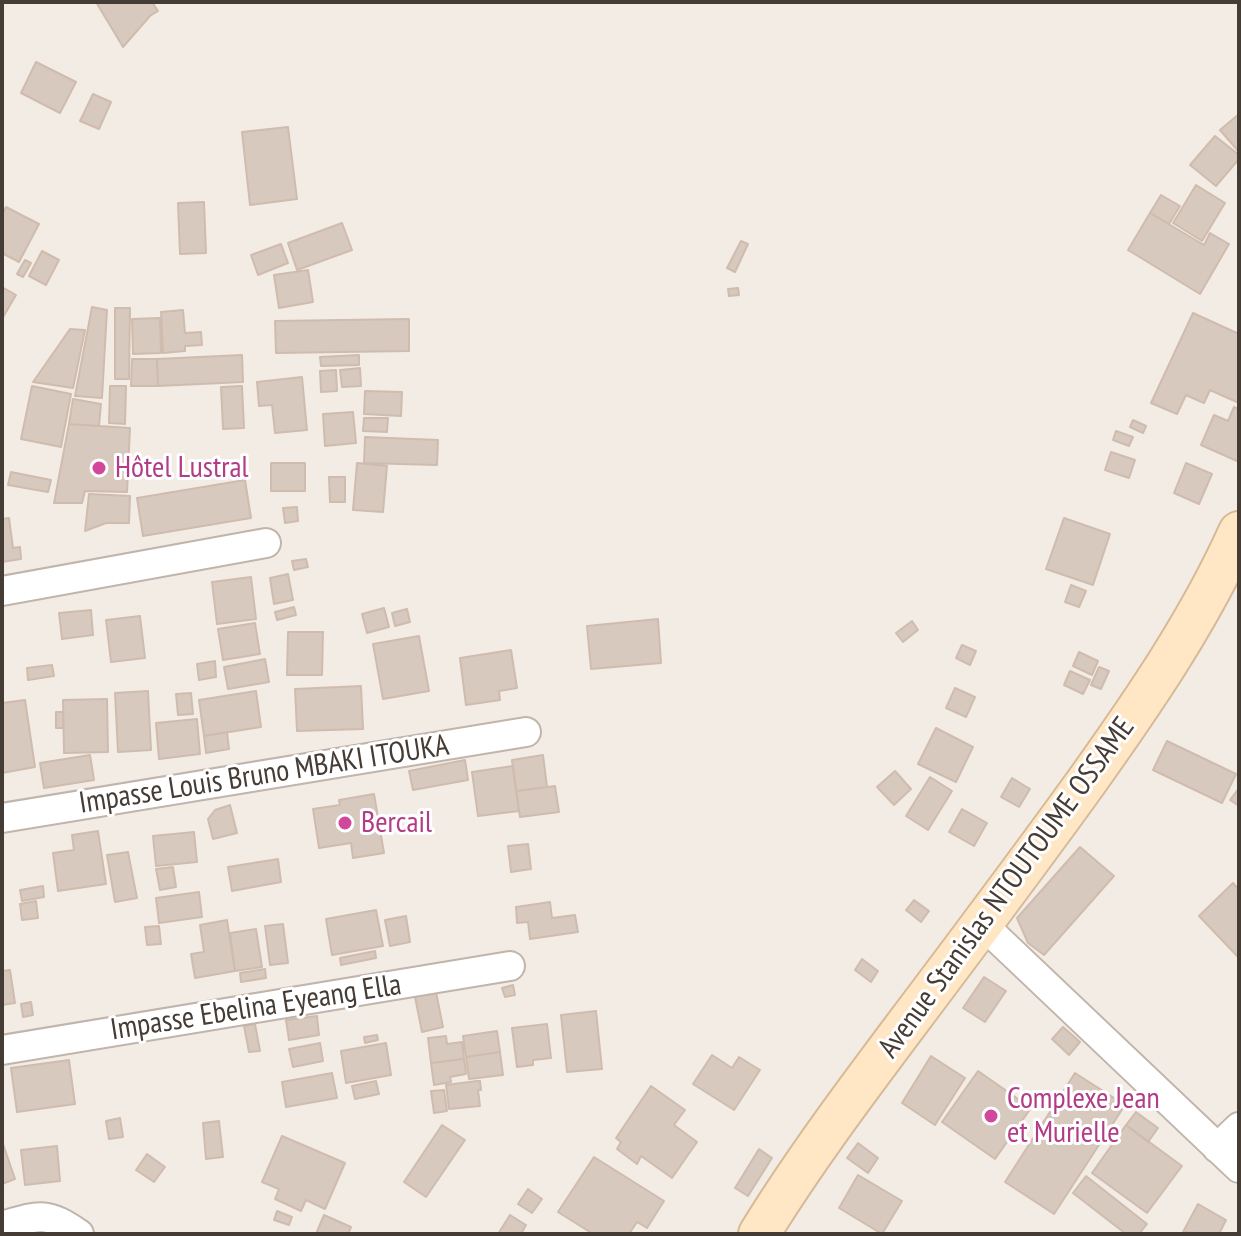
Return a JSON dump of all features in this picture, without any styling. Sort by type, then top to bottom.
[{"type":"street","name":"Avenue Stanislas NTOUTOUME OSSAME","points":[[759,1234],[789,1185],[855,1093],[1134,716],[1197,616],[1239,533]]},
{"type":"street","points":[[2,591],[266,543]]},
{"type":"street","name":"Impasse Louis Bruno MBAKI ITOUKA","points":[[2,818],[526,732]]},
{"type":"street","points":[[982,924],[1239,1168]]},
{"type":"street","name":"Impasse Ebelina Eyeang Ella","points":[[2,1050],[510,966]]},
{"type":"street","points":[[1217,1148],[1239,1127]]},
{"type":"street","points":[[2,1226],[36,1215],[46,1216],[79,1234]]},
{"type":"building","points":[[96,2],[152,2],[158,11],[123,47]]},
{"type":"building","points":[[36,62],[76,82],[60,113],[21,93]]},
{"type":"building","points":[[93,94],[111,102],[99,129],[80,121]]},
{"type":"building","points":[[1239,114],[1239,152],[1220,130]]},
{"type":"building","points":[[288,127],[297,199],[250,205],[242,132]]},
{"type":"building","points":[[1215,136],[1239,155],[1216,186],[1190,165]]},
{"type":"building","points":[[1196,185],[1225,203],[1202,241],[1173,223]]},
{"type":"building","points":[[1161,195],[1180,206],[1169,224],[1150,213]]},
{"type":"building","points":[[204,202],[206,253],[180,254],[178,203]]},
{"type":"building","points":[[6,207],[39,224],[19,262],[2,253],[2,215]]},
{"type":"building","points":[[1150,213],[1204,245],[1210,233],[1229,244],[1200,294],[1128,250]]},
{"type":"building","points":[[342,223],[352,250],[297,270],[288,243]]},
{"type":"building","points":[[741,241],[748,244],[735,272],[727,268]]},
{"type":"building","points":[[281,244],[288,263],[258,275],[251,255]]},
{"type":"building","points":[[42,251],[59,260],[46,285],[29,276]]},
{"type":"building","points":[[25,260],[31,263],[23,277],[17,274]]},
{"type":"building","points":[[308,270],[313,302],[279,308],[274,275]]},
{"type":"building","points":[[2,287],[16,295],[2,319]]},
{"type":"building","points":[[738,288],[739,295],[729,296],[728,289]]},
{"type":"building","points":[[92,307],[107,310],[102,398],[75,396]]},
{"type":"building","points":[[115,308],[130,308],[129,379],[115,379]]},
{"type":"building","points":[[183,310],[185,333],[201,332],[202,345],[185,346],[185,351],[163,353],[161,312]]},
{"type":"building","points":[[1193,313],[1239,334],[1239,403],[1210,390],[1204,403],[1186,395],[1177,414],[1151,403]]},
{"type":"building","points":[[160,318],[161,353],[133,354],[132,319]]},
{"type":"building","points":[[409,319],[409,351],[276,353],[275,321]]},
{"type":"building","points":[[70,329],[85,330],[73,388],[33,382]]},
{"type":"building","points":[[242,355],[243,382],[158,386],[157,359]]},
{"type":"building","points":[[359,355],[359,365],[321,366],[320,357]]},
{"type":"building","points":[[132,359],[157,359],[158,386],[131,386]]},
{"type":"building","points":[[360,368],[361,386],[342,387],[340,370]]},
{"type":"building","points":[[336,370],[337,391],[321,392],[320,371]]},
{"type":"building","points":[[302,377],[307,430],[275,433],[272,405],[259,406],[257,382]]},
{"type":"building","points":[[32,386],[71,394],[61,447],[21,439]]},
{"type":"building","points":[[110,386],[126,386],[125,424],[109,423]]},
{"type":"building","points":[[242,386],[244,428],[223,429],[221,387]]},
{"type":"building","points":[[365,391],[402,392],[401,416],[364,414]]},
{"type":"building","points":[[73,399],[101,404],[99,426],[69,424]]},
{"type":"building","points":[[1234,407],[1239,409],[1237,461],[1201,445],[1214,415],[1228,421]]},
{"type":"building","points":[[353,412],[356,443],[325,446],[323,414]]},
{"type":"building","points":[[364,418],[388,418],[387,432],[363,431]]},
{"type":"building","points":[[1133,420],[1146,426],[1143,433],[1130,427]]},
{"type":"building","points":[[69,424],[130,428],[127,492],[85,491],[82,503],[54,503]]},
{"type":"building","points":[[1116,431],[1133,437],[1129,446],[1113,440]]},
{"type":"building","points":[[365,437],[438,440],[437,465],[364,463]]},
{"type":"building","points":[[1111,452],[1135,460],[1129,478],[1105,470]]},
{"type":"building","points":[[271,463],[305,463],[305,491],[271,491]]},
{"type":"building","points":[[357,463],[387,466],[383,512],[353,510]]},
{"type":"building","points":[[1186,463],[1212,474],[1199,504],[1174,493]]},
{"type":"building","points":[[11,472],[51,480],[48,492],[8,485]]},
{"type":"building","points":[[329,477],[345,477],[345,502],[330,502]]},
{"type":"building","points":[[245,480],[251,518],[143,536],[137,498]]},
{"type":"building","points":[[89,494],[130,496],[129,523],[106,523],[85,531]]},
{"type":"building","points":[[297,507],[298,521],[285,523],[283,508]]},
{"type":"building","points":[[9,518],[13,548],[20,547],[21,559],[2,562],[2,519]]},
{"type":"building","points":[[1064,518],[1110,534],[1093,585],[1046,569]]},
{"type":"building","points":[[306,559],[308,567],[294,570],[292,561]]},
{"type":"building","points":[[288,574],[293,600],[274,604],[270,578]]},
{"type":"building","points":[[251,577],[256,619],[217,624],[212,582]]},
{"type":"building","points":[[1071,585],[1086,591],[1079,607],[1065,602]]},
{"type":"building","points":[[294,607],[296,615],[277,620],[275,612]]},
{"type":"building","points":[[384,608],[389,627],[367,633],[362,614]]},
{"type":"building","points":[[407,609],[410,622],[395,626],[392,613]]},
{"type":"building","points":[[91,610],[93,635],[62,639],[59,613]]},
{"type":"building","points":[[140,616],[145,658],[111,662],[106,620]]},
{"type":"building","points":[[658,619],[661,663],[591,669],[587,626]]},
{"type":"building","points":[[912,621],[918,630],[903,642],[896,633]]},
{"type":"building","points":[[255,623],[260,654],[223,660],[218,629]]},
{"type":"building","points":[[288,632],[323,632],[322,675],[287,675]]},
{"type":"building","points":[[419,636],[429,691],[383,699],[373,644]]},
{"type":"building","points":[[962,645],[976,651],[970,665],[956,658]]},
{"type":"building","points":[[511,650],[517,688],[499,691],[500,700],[466,705],[460,658]]},
{"type":"building","points":[[1079,652],[1098,661],[1092,675],[1073,666]]},
{"type":"building","points":[[265,659],[269,682],[228,689],[224,667]]},
{"type":"building","points":[[215,661],[216,677],[199,680],[197,664]]},
{"type":"building","points":[[52,665],[54,676],[28,680],[27,668]]},
{"type":"building","points":[[1099,667],[1109,671],[1101,689],[1091,685]]},
{"type":"building","points":[[1070,671],[1090,680],[1083,694],[1064,685]]},
{"type":"building","points":[[361,686],[363,729],[297,731],[295,689]]},
{"type":"building","points":[[955,688],[975,697],[966,717],[946,708]]},
{"type":"building","points":[[148,691],[151,750],[118,752],[115,693]]},
{"type":"building","points":[[256,691],[261,727],[204,736],[199,700]]},
{"type":"building","points":[[191,693],[193,714],[178,715],[176,694]]},
{"type":"building","points":[[107,699],[108,752],[64,753],[63,700]]},
{"type":"building","points":[[25,700],[35,767],[2,773],[2,703]]},
{"type":"building","points":[[56,712],[63,712],[63,728],[56,728]]},
{"type":"building","points":[[197,719],[200,754],[159,759],[156,723]]},
{"type":"building","points":[[936,728],[973,747],[956,782],[918,764]]},
{"type":"building","points":[[227,732],[229,749],[206,753],[204,736]]},
{"type":"building","points":[[1167,741],[1236,774],[1222,803],[1153,770]]},
{"type":"building","points":[[90,755],[94,780],[44,788],[40,763]]},
{"type":"building","points":[[543,755],[547,787],[516,791],[512,760]]},
{"type":"building","points":[[465,760],[468,780],[413,790],[409,771]]},
{"type":"building","points":[[513,766],[519,811],[478,816],[472,772]]},
{"type":"building","points":[[895,771],[911,789],[894,805],[877,787]]},
{"type":"building","points":[[930,777],[952,791],[928,830],[906,816]]},
{"type":"building","points":[[1012,778],[1030,789],[1019,807],[1001,797]]},
{"type":"building","points":[[555,786],[559,812],[520,817],[516,791]]},
{"type":"building","points":[[1239,788],[1239,806],[1230,800]]},
{"type":"building","points":[[374,794],[384,853],[353,858],[351,843],[319,848],[313,809],[340,805],[339,800]]},
{"type":"building","points":[[230,805],[237,833],[213,839],[208,819],[215,810]]},
{"type":"building","points":[[962,809],[987,823],[974,846],[949,832]]},
{"type":"building","points":[[98,831],[106,884],[58,891],[53,853],[74,850],[72,835]]},
{"type":"building","points":[[194,832],[197,862],[156,866],[153,836]]},
{"type":"building","points":[[528,844],[531,869],[511,872],[508,846]]},
{"type":"building","points":[[1080,847],[1114,876],[1044,955],[1028,943],[1017,918]]},
{"type":"building","points":[[128,852],[137,898],[115,902],[107,855]]},
{"type":"building","points":[[278,859],[281,882],[232,891],[228,867]]},
{"type":"building","points":[[173,867],[176,887],[160,890],[156,869]]},
{"type":"building","points":[[1233,883],[1239,890],[1239,958],[1199,916]]},
{"type":"building","points":[[43,886],[44,897],[22,901],[20,890]]},
{"type":"building","points":[[199,892],[202,917],[159,923],[156,898]]},
{"type":"building","points":[[914,900],[929,911],[921,922],[906,910]]},
{"type":"building","points":[[36,901],[38,918],[22,920],[20,904]]},
{"type":"building","points":[[550,902],[552,918],[575,915],[578,932],[530,939],[528,922],[517,923],[516,907]]},
{"type":"building","points":[[376,910],[383,946],[332,955],[326,919]]},
{"type":"building","points":[[406,916],[410,942],[390,946],[385,920]]},
{"type":"building","points":[[227,920],[235,971],[195,978],[191,954],[204,952],[200,925]]},
{"type":"building","points":[[283,924],[288,963],[270,965],[265,926]]},
{"type":"building","points":[[159,926],[161,944],[147,945],[145,927]]},
{"type":"building","points":[[256,929],[262,967],[235,971],[230,933]]},
{"type":"building","points":[[375,951],[376,958],[341,965],[340,958]]},
{"type":"building","points":[[862,959],[878,971],[871,982],[855,970]]},
{"type":"building","points":[[265,969],[266,978],[241,982],[240,973]]},
{"type":"building","points":[[10,970],[15,1003],[2,1005],[2,971]]},
{"type":"building","points":[[984,977],[1006,991],[985,1022],[963,1008]]},
{"type":"building","points":[[513,985],[515,995],[505,997],[502,988]]},
{"type":"building","points":[[436,992],[443,1027],[422,1032],[415,997]]},
{"type":"building","points":[[31,1002],[33,1015],[23,1017],[21,1004]]},
{"type":"building","points":[[596,1011],[602,1069],[567,1072],[561,1015]]},
{"type":"building","points":[[317,1016],[319,1035],[289,1040],[286,1020]]},
{"type":"building","points":[[255,1024],[260,1051],[249,1052],[244,1026]]},
{"type":"building","points":[[547,1024],[551,1058],[533,1060],[533,1065],[517,1067],[512,1028]]},
{"type":"building","points":[[1063,1027],[1080,1042],[1069,1055],[1052,1039]]},
{"type":"building","points":[[497,1031],[500,1052],[466,1057],[463,1036]]},
{"type":"building","points":[[377,1035],[378,1040],[365,1043],[364,1037]]},
{"type":"building","points":[[446,1036],[447,1044],[462,1042],[464,1059],[431,1063],[428,1038]]},
{"type":"building","points":[[320,1043],[323,1061],[293,1067],[289,1049]]},
{"type":"building","points":[[386,1043],[391,1075],[346,1083],[341,1051]]},
{"type":"building","points":[[500,1052],[503,1075],[469,1079],[466,1057]]},
{"type":"building","points":[[712,1055],[732,1068],[739,1057],[760,1070],[734,1110],[693,1084]]},
{"type":"building","points":[[931,1056],[965,1078],[935,1125],[902,1103]]},
{"type":"building","points":[[464,1059],[466,1074],[450,1077],[451,1082],[434,1085],[431,1063]]},
{"type":"building","points":[[69,1060],[75,1104],[17,1112],[11,1068]]},
{"type":"building","points":[[978,1071],[1031,1108],[995,1159],[942,1122]]},
{"type":"building","points":[[332,1073],[337,1098],[286,1107],[282,1082]]},
{"type":"building","points":[[1075,1073],[1125,1105],[1054,1214],[1005,1182]]},
{"type":"building","points":[[376,1081],[379,1094],[355,1099],[352,1086]]},
{"type":"building","points":[[480,1081],[480,1106],[449,1109],[446,1085]]},
{"type":"building","points":[[651,1086],[685,1110],[674,1125],[697,1142],[672,1178],[641,1156],[637,1164],[617,1149],[621,1142],[616,1138]]},
{"type":"building","points":[[444,1090],[447,1111],[434,1113],[431,1091]]},
{"type":"building","points":[[1136,1112],[1158,1128],[1148,1142],[1126,1125]]},
{"type":"building","points":[[120,1118],[123,1137],[109,1139],[106,1121]]},
{"type":"building","points":[[219,1121],[223,1157],[206,1159],[203,1123]]},
{"type":"building","points":[[442,1125],[465,1140],[426,1197],[404,1182]]},
{"type":"building","points":[[1126,1125],[1182,1166],[1147,1213],[1092,1173]]},
{"type":"building","points":[[282,1136],[345,1163],[325,1209],[306,1200],[301,1211],[275,1199],[279,1189],[262,1182]]},
{"type":"building","points":[[858,1143],[878,1158],[868,1173],[847,1158]]},
{"type":"building","points":[[2,1145],[15,1179],[2,1184]]},
{"type":"building","points":[[57,1146],[60,1181],[25,1185],[21,1150]]},
{"type":"building","points":[[759,1149],[772,1158],[748,1196],[735,1188]]},
{"type":"building","points":[[147,1154],[165,1167],[154,1182],[136,1170]]},
{"type":"building","points":[[594,1157],[664,1201],[647,1228],[637,1222],[629,1234],[593,1234],[558,1212]]},
{"type":"building","points":[[858,1175],[902,1201],[882,1234],[839,1208]]},
{"type":"building","points":[[1086,1176],[1147,1224],[1139,1234],[1126,1234],[1073,1193]]},
{"type":"building","points":[[528,1189],[542,1199],[532,1213],[518,1204]]},
{"type":"building","points":[[1198,1204],[1226,1220],[1219,1234],[1183,1232]]},
{"type":"building","points":[[277,1211],[292,1217],[289,1225],[274,1220]]},
{"type":"building","points":[[324,1215],[351,1227],[348,1234],[316,1234]]},
{"type":"building","points":[[510,1215],[526,1225],[521,1234],[498,1234]]},
{"type":"place","name":"Hôtel Lustral","points":[[99,468]]},
{"type":"place","name":"Bercail","points":[[345,823]]},
{"type":"place","name":"Complexe Jean et Murielle","points":[[991,1116]]}]
